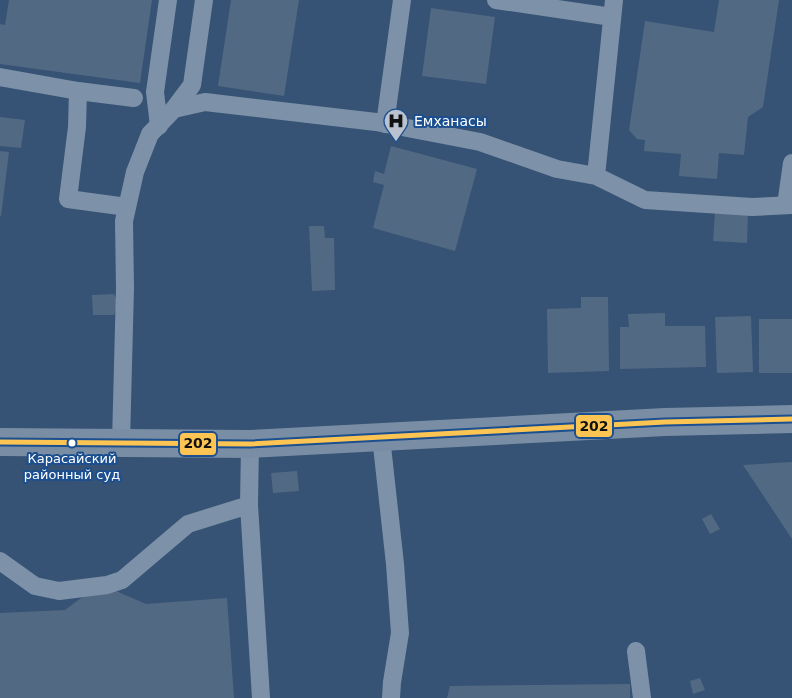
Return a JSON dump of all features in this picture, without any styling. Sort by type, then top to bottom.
[{"type":"street","points":[[0,442],[250,444],[666,422],[792,419]]},
{"type":"lane","points":[[158,126],[155,92],[168,0]]},
{"type":"lane","points":[[120,442],[125,288],[124,221],[136,172],[150,134],[174,109],[192,85],[204,0]]},
{"type":"lane","points":[[386,124],[402,0]]},
{"type":"lane","points":[[496,0],[613,9],[596,176]]},
{"type":"lane","points":[[0,77],[78,91],[134,98]]},
{"type":"lane","points":[[78,91],[77,127],[68,199],[128,207]]},
{"type":"lane","points":[[174,109],[205,102],[386,124],[480,142],[557,168],[596,176],[645,200],[752,207],[789,205],[792,163]]},
{"type":"lane","points":[[381,437],[395,564],[400,633],[391,698]]},
{"type":"lane","points":[[250,444],[249,505],[261,698]]},
{"type":"lane","points":[[0,562],[35,586],[60,591],[107,585],[122,580],[188,524],[249,505]]},
{"type":"lane","points":[[636,651],[642,698]]},
{"type":"building","points":[[9,0],[152,0],[140,83],[0,64],[0,24],[5,25]]},
{"type":"building","points":[[231,0],[299,0],[284,96],[218,86]]},
{"type":"building","points":[[719,0],[779,0],[763,107],[748,117],[744,155],[719,153],[717,179],[679,176],[681,154],[644,151],[645,140],[637,139],[629,130],[645,21],[714,32]]},
{"type":"building","points":[[431,8],[495,17],[486,84],[422,76]]},
{"type":"building","points":[[0,117],[25,120],[21,148],[0,146]]},
{"type":"building","points":[[391,146],[477,169],[455,251],[373,228],[384,185],[373,182],[375,171],[384,174]]},
{"type":"building","points":[[0,151],[9,152],[1,216],[0,216]]},
{"type":"building","points":[[715,212],[748,214],[747,243],[713,241]]},
{"type":"building","points":[[309,226],[324,226],[325,238],[334,238],[335,290],[312,291]]},
{"type":"building","points":[[114,294],[119,304],[114,315],[93,315],[92,295]]},
{"type":"building","points":[[581,297],[608,297],[609,371],[548,373],[547,309],[581,308]]},
{"type":"building","points":[[665,313],[665,326],[705,326],[706,367],[620,369],[620,327],[629,327],[628,314]]},
{"type":"building","points":[[751,316],[753,372],[717,373],[715,317]]},
{"type":"building","points":[[759,319],[792,319],[792,373],[759,373]]},
{"type":"building","points":[[792,462],[792,539],[743,465]]},
{"type":"building","points":[[297,471],[299,491],[273,493],[271,473]]},
{"type":"building","points":[[711,514],[720,529],[710,534],[702,519]]},
{"type":"building","points":[[100,591],[116,591],[146,604],[227,598],[234,698],[0,698],[0,613],[65,610],[81,598]]},
{"type":"building","points":[[700,678],[705,690],[693,694],[690,681]]},
{"type":"building","points":[[630,684],[630,698],[447,698],[450,686]]},
{"type":"transit line","name":"202","points":[[0,442],[250,444],[665,422],[792,419]]},
{"type":"place","name":"Емханасы","points":[[396,142]]},
{"type":"place","name":"Карасайский районный суд","points":[[72,443]]}]
